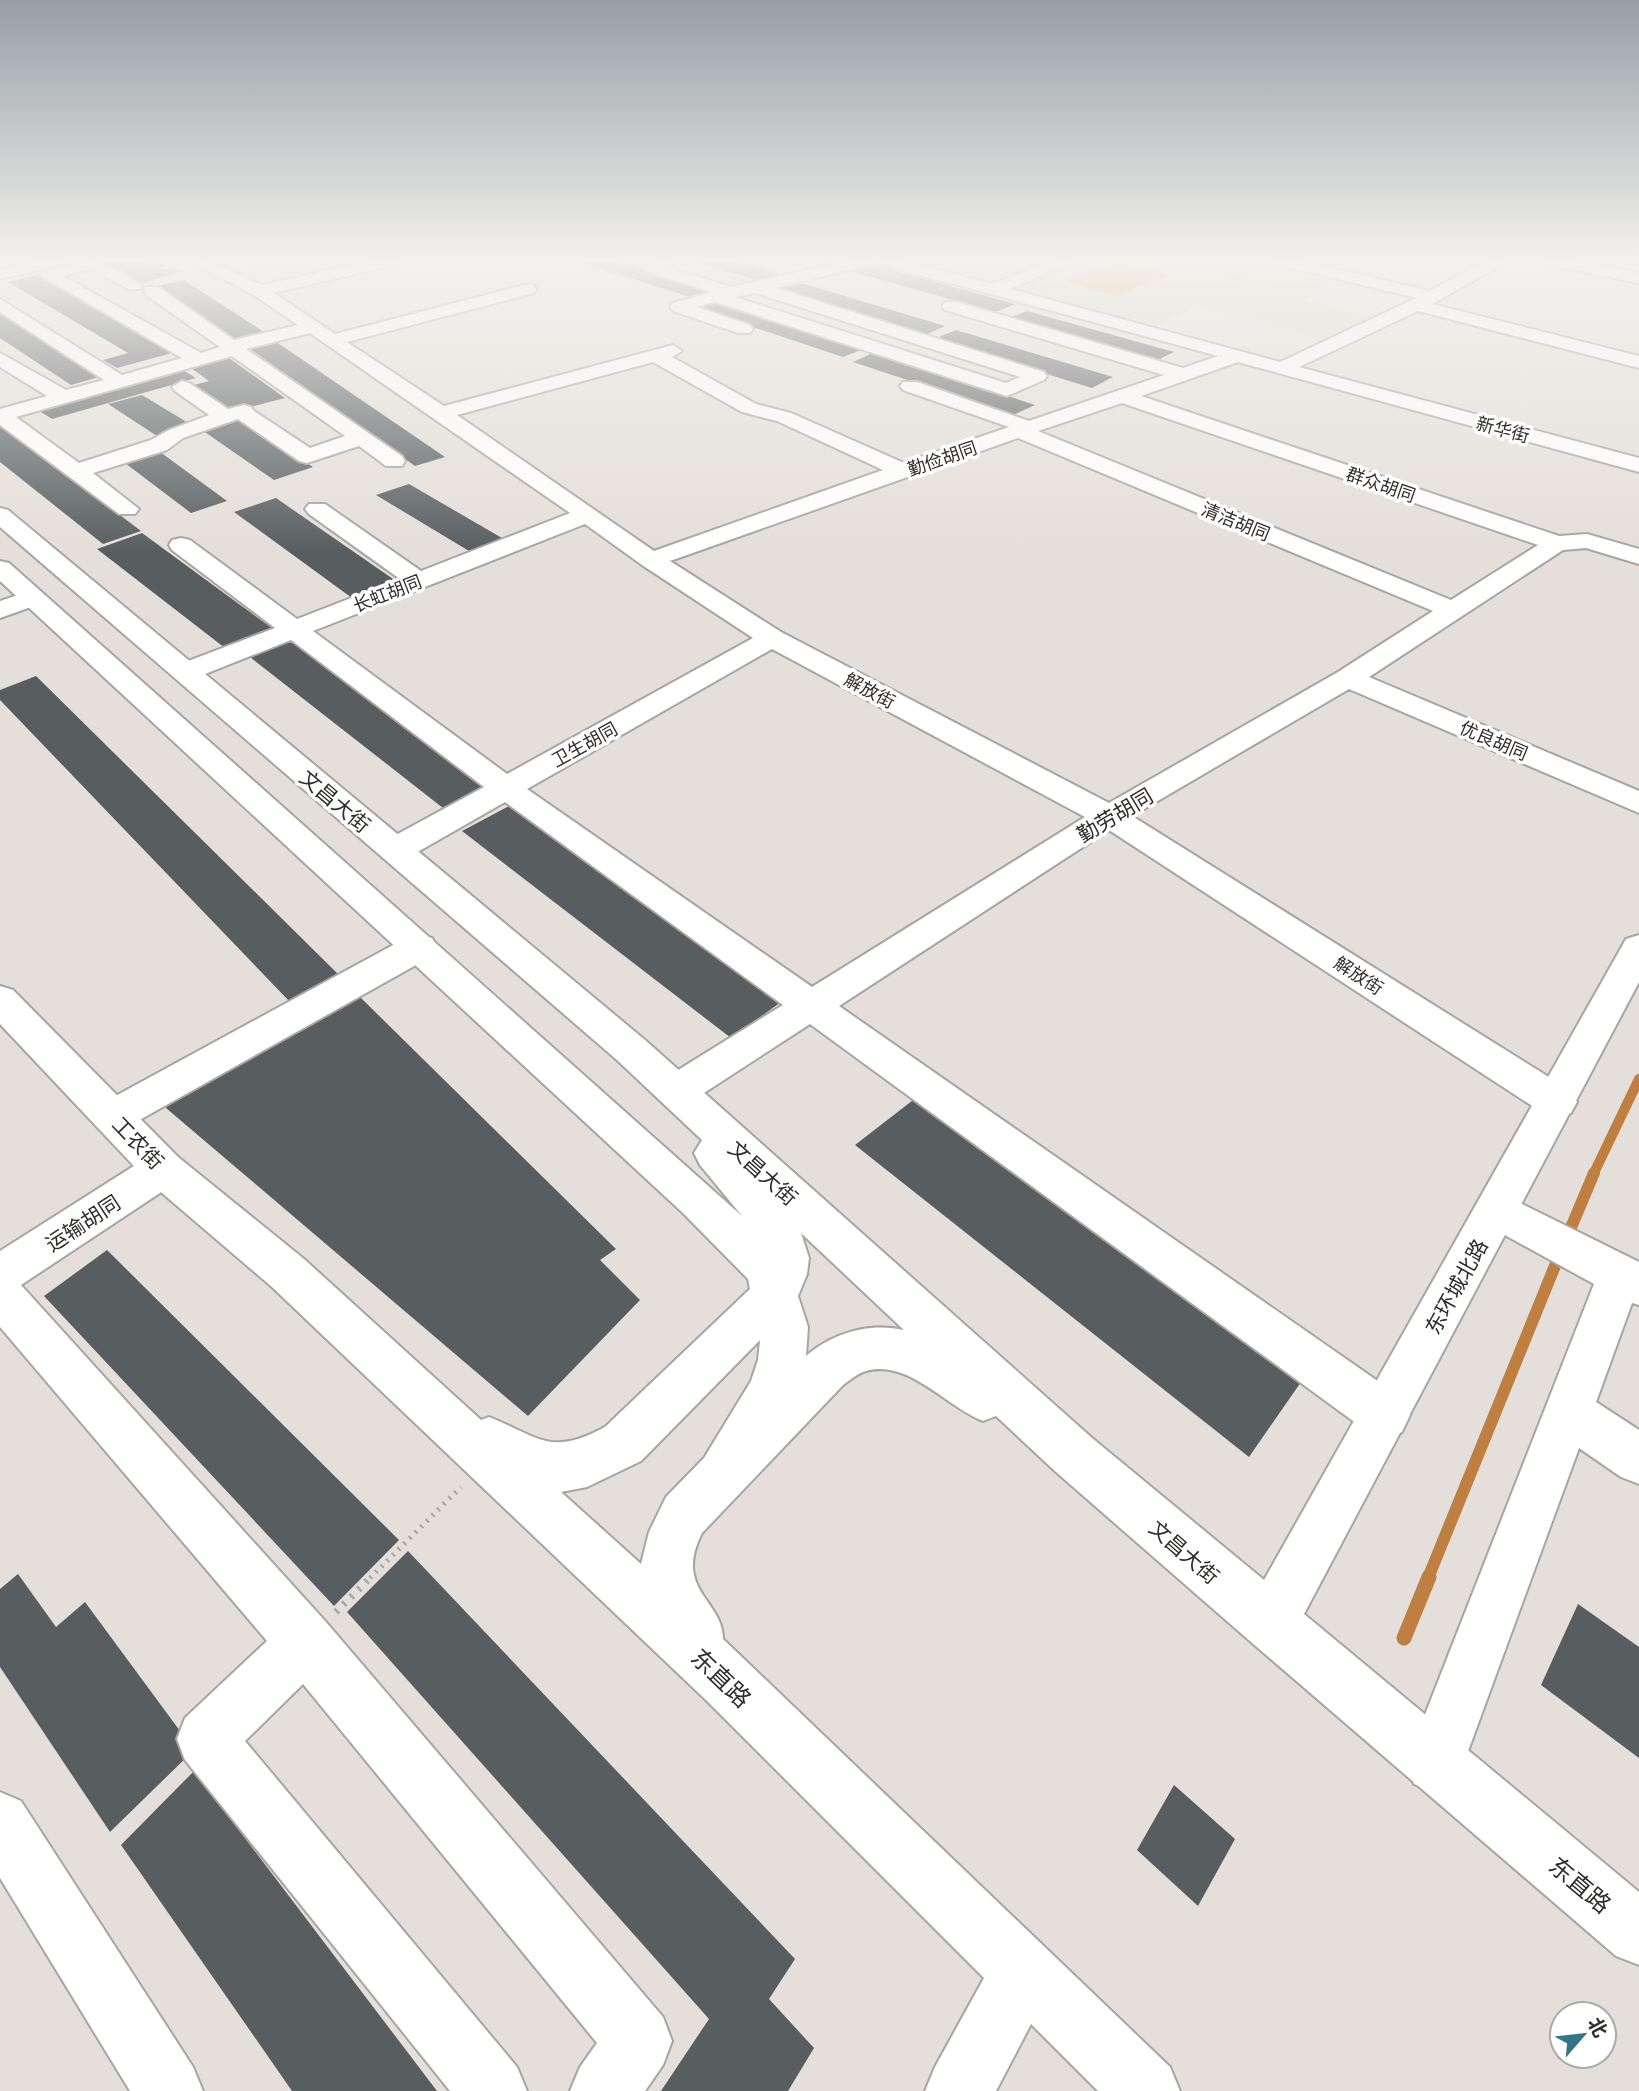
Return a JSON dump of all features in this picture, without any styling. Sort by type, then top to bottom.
[{"type":"street","points":[[81,357],[119,381]]},
{"type":"street","points":[[194,357],[198,359]]},
{"type":"street","points":[[0,415],[205,357]]},
{"type":"street","points":[[247,357],[394,461]]},
{"type":"street","name":"解放街","points":[[356,357],[589,514],[651,560],[772,638],[1109,816],[1558,1101]]},
{"type":"street","points":[[441,413],[655,357]]},
{"type":"street","points":[[669,357],[749,408],[783,416],[904,471]]},
{"type":"street","points":[[901,357],[1007,390],[1037,376],[976,357]]},
{"type":"street","points":[[1081,365],[1095,357]]},
{"type":"street","points":[[1119,357],[1184,375]]},
{"type":"street","name":"新华街","points":[[1234,357],[1639,465]]},
{"type":"street","name":"勤俭胡同","points":[[651,560],[750,522],[1125,397],[1234,357]]},
{"type":"street","points":[[1279,369],[1305,357]]},
{"type":"street","points":[[1620,357],[1639,362]]},
{"type":"street","points":[[0,359],[63,397]]},
{"type":"street","name":"清洁胡同","points":[[892,380],[1025,429],[1453,610]]},
{"type":"street","points":[[182,387],[307,456],[362,438]]},
{"type":"street","points":[[76,471],[159,445],[176,434],[233,414],[300,394]]},
{"type":"street","name":"群众胡同","points":[[1125,397],[1557,543],[1587,541],[1639,557]]},
{"type":"street","points":[[0,415],[127,509]]},
{"type":"street","points":[[317,509],[419,581]]},
{"type":"street","name":"长虹胡同","points":[[185,672],[589,514]]},
{"type":"street","name":"文昌大街","points":[[0,515],[631,1049],[1074,1455],[1522,1835]]},
{"type":"street","name":"勤劳胡同","points":[[676,1091],[1109,816],[1348,678],[1557,543]]},
{"type":"street","points":[[181,545],[506,788],[1385,1415]]},
{"type":"street","points":[[0,568],[698,1200],[767,1269],[785,1327],[782,1360],[771,1392],[722,1476]]},
{"type":"street","points":[[0,610],[33,598]]},
{"type":"street","name":"卫生胡同","points":[[396,850],[772,638]]},
{"type":"street","name":"优良胡同","points":[[1348,678],[1639,803]]},
{"type":"street","points":[[113,1116],[419,947]]},
{"type":"street","name":"东环城北路","points":[[1269,1623],[1558,1101],[1639,948]]},
{"type":"street","name":"工农街","points":[[0,1000],[163,1169],[288,1273]]},
{"type":"street","points":[[416,1390],[516,1459],[544,1466],[572,1467],[599,1459],[623,1444],[776,1294],[786,1273],[786,1251],[779,1231],[631,1049]]},
{"type":"street","name":"运输胡同","points":[[0,1275],[163,1169]]},
{"type":"street","points":[[1430,1759],[1568,1412],[1597,1263],[1498,1210]]},
{"type":"street","name":"东直路","points":[[288,1273],[726,1680],[1130,2075]]},
{"type":"street","points":[[0,1294],[306,1642],[639,2040],[604,2091]]},
{"type":"street","points":[[726,1680],[676,1606],[668,1582],[666,1558],[672,1535],[684,1516],[722,1476],[826,1369],[844,1355],[865,1347],[888,1346],[911,1352],[1074,1455]]},
{"type":"street","points":[[1568,1412],[1639,1459]]},
{"type":"street","points":[[306,1642],[206,1739],[493,2091]]},
{"type":"street","points":[[0,1822],[169,2091]]},
{"type":"street","name":"东直路","points":[[1522,1835],[1639,1933]]},
{"type":"street","points":[[959,2091],[1024,1971]]},
{"type":"path","points":[[306,1642],[489,1459]]},
{"type":"building","points":[[28,357],[72,357],[103,376],[71,385]]},
{"type":"building","points":[[115,357],[159,357],[117,368],[103,360]]},
{"type":"building","points":[[261,357],[298,357],[445,457],[415,466]]},
{"type":"building","points":[[865,357],[889,357],[1035,405],[1013,415],[853,362]]},
{"type":"building","points":[[991,357],[1045,357],[1113,377],[1092,388]]},
{"type":"building","points":[[1141,357],[1165,357],[1156,361]]},
{"type":"building","points":[[229,358],[285,398],[230,412],[194,385],[209,381],[191,368]]},
{"type":"building","points":[[181,369],[196,378],[52,419],[38,410]]},
{"type":"building","points":[[142,395],[195,427],[160,438],[108,404]]},
{"type":"building","points":[[236,417],[313,467],[274,480],[199,428]]},
{"type":"building","points":[[0,424],[141,531],[103,544],[0,462]]},
{"type":"building","points":[[156,449],[227,501],[191,513],[121,460]]},
{"type":"building","points":[[409,484],[502,538],[469,551],[376,495]]},
{"type":"building","points":[[276,498],[396,581],[352,598],[234,512]]},
{"type":"building","points":[[142,533],[273,629],[225,648],[97,549]]},
{"type":"building","points":[[291,641],[486,786],[443,808],[250,657]]},
{"type":"building","points":[[36,676],[339,975],[290,1002],[0,700],[0,690]]},
{"type":"building","points":[[511,805],[781,1002],[731,1038],[462,831]]},
{"type":"building","points":[[360,997],[616,1249],[600,1260],[640,1300],[528,1416],[166,1108],[172,1090],[333,999]]},
{"type":"building","points":[[917,1097],[1301,1382],[1249,1457],[855,1145]]},
{"type":"building","points":[[107,1250],[399,1540],[334,1606],[44,1296]]},
{"type":"building","points":[[408,1551],[795,1959],[769,1999],[814,2048],[788,2091],[661,2091],[709,2019],[347,1612]]},
{"type":"building","points":[[18,1574],[56,1627],[85,1602],[194,1750],[110,1832],[0,1667],[0,1589]]},
{"type":"building","points":[[1578,1604],[1639,1647],[1639,1758],[1541,1685]]},
{"type":"building","points":[[194,1771],[437,2091],[292,2091],[121,1845]]},
{"type":"building","points":[[1174,1785],[1235,1839],[1198,1906],[1137,1850]]},
{"type":"waterway","points":[[1593,1175],[1639,1079]]},
{"type":"waterway","points":[[1567,1237],[1594,1173]]},
{"type":"waterway","points":[[1428,1578],[1561,1251]]},
{"type":"waterway","points":[[1404,1638],[1429,1577]]}]
